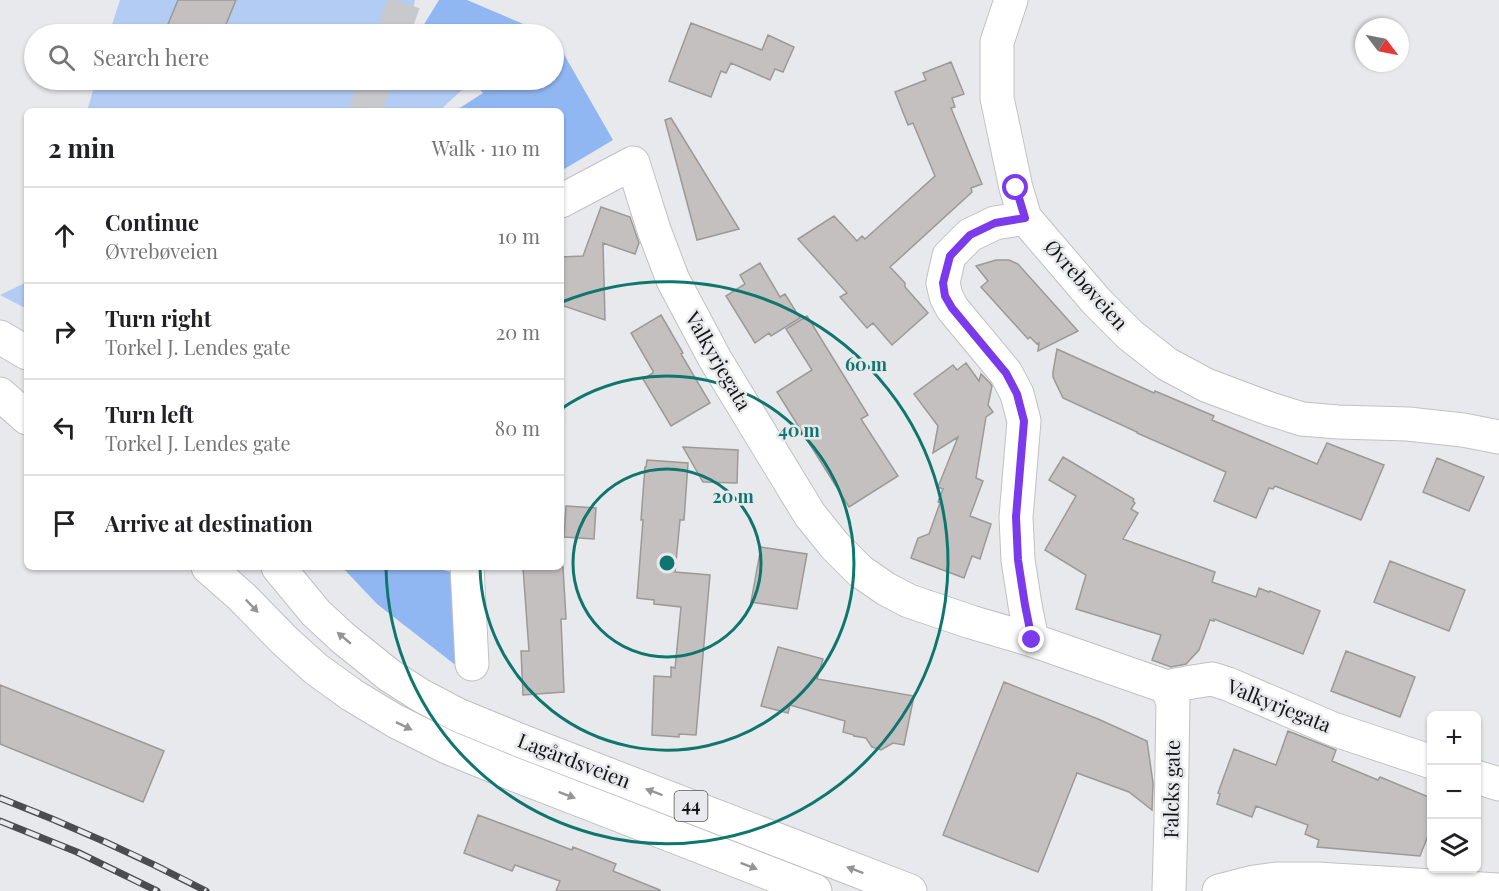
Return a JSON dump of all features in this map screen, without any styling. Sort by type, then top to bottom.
[{"type":"street","name":"Øvrebøveien","points":[[1011,0],[997,42],[997,98],[1016,188],[1025,218],[1097,302],[1130,334],[1167,364],[1206,385],[1270,410],[1302,419],[1408,424],[1463,430],[1499,437]]},
{"type":"street","name":"Valkyrjegata","points":[[564,199],[633,163],[654,230],[673,280],[715,359],[810,515],[835,546],[860,571],[886,589],[909,601],[1032,640],[1167,687],[1212,679],[1228,684],[1333,729],[1427,761]]},
{"type":"street","points":[[1025,218],[995,223],[970,235],[950,256],[943,283],[945,296],[952,308],[1006,373],[1017,394],[1024,421],[1016,517],[1018,560],[1032,640]]},
{"type":"street","points":[[0,337],[24,351]]},
{"type":"street","points":[[0,394],[24,415]]},
{"type":"street","name":"Lagårdsveien","points":[[211,570],[316,669],[351,695],[395,721],[447,747],[513,774],[815,891]]},
{"type":"street","name":"Lagårdsveien","points":[[280,570],[316,613],[343,638],[389,675],[458,715],[910,891]]},
{"type":"street","points":[[466,570],[472,664]]},
{"type":"street","name":"Falcks gate","points":[[1167,687],[1173,703],[1169,891]]},
{"type":"street","points":[[1481,779],[1499,784]]},
{"type":"street","points":[[1219,891],[1276,879],[1317,879],[1499,890]]},
{"type":"shaded area","points":[[120,0],[415,0],[410,24],[112,24]]},
{"type":"shaded area","points":[[439,0],[467,0],[523,24],[424,24]]},
{"type":"shaded area","points":[[564,54],[613,140],[564,169],[564,108],[460,108],[483,93],[480,90],[564,90]]},
{"type":"shaded area","points":[[93,90],[462,90],[442,108],[88,108]]},
{"type":"shaded area","points":[[24,283],[24,307],[0,295]]},
{"type":"shaded area","points":[[345,570],[444,570],[450,572],[458,667],[377,604]]},
{"type":"building","points":[[178,0],[236,0],[226,24],[168,24]]},
{"type":"building","points":[[691,23],[762,50],[768,35],[794,47],[783,72],[775,69],[770,80],[731,63],[726,73],[721,71],[711,97],[669,81]]},
{"type":"building","points":[[951,62],[964,94],[952,98],[955,107],[951,108],[982,184],[971,188],[972,192],[890,267],[928,313],[892,345],[873,323],[867,328],[840,297],[847,293],[798,239],[834,216],[857,241],[862,236],[865,239],[935,176],[913,123],[908,125],[895,92],[926,80],[923,73]]},
{"type":"building","points":[[671,118],[739,229],[697,240],[665,120]]},
{"type":"building","points":[[601,207],[630,217],[639,243],[635,254],[603,243],[605,320],[564,306],[564,257],[583,256]]},
{"type":"building","points":[[996,260],[1009,260],[1018,264],[1078,331],[1038,351],[1039,343],[1037,344],[1030,337],[1028,339],[981,287],[988,281],[976,266]]},
{"type":"building","points":[[760,263],[780,297],[785,294],[800,318],[771,336],[769,333],[755,343],[726,296],[745,284],[740,275]]},
{"type":"building","points":[[661,315],[710,403],[671,426],[643,379],[653,371],[631,333]]},
{"type":"building","points":[[807,316],[868,415],[861,419],[898,476],[849,507],[777,392],[812,370],[786,329]]},
{"type":"building","points":[[1057,349],[1154,393],[1155,391],[1214,416],[1212,420],[1317,464],[1327,443],[1384,465],[1361,520],[1275,486],[1273,489],[1269,488],[1256,518],[1214,501],[1226,472],[1063,398],[1053,377]]},
{"type":"building","points":[[966,363],[979,381],[981,374],[992,386],[988,405],[993,412],[986,417],[976,478],[983,481],[970,516],[991,524],[980,559],[972,556],[964,578],[911,558],[918,538],[929,534],[943,489],[938,487],[958,437],[933,453],[938,426],[914,394],[953,365],[957,370]]},
{"type":"building","points":[[683,447],[738,450],[737,483],[703,482]]},
{"type":"building","points":[[1063,457],[1134,499],[1135,503],[1131,509],[1138,513],[1123,539],[1215,572],[1212,582],[1256,597],[1259,588],[1320,611],[1303,654],[1214,619],[1214,621],[1210,620],[1199,650],[1186,664],[1171,667],[1152,660],[1161,635],[1076,609],[1086,575],[1045,550],[1076,496],[1049,480]]},
{"type":"building","points":[[1437,458],[1484,477],[1469,511],[1423,492]]},
{"type":"building","points":[[647,460],[688,463],[684,520],[680,520],[675,572],[710,575],[696,735],[679,734],[679,737],[652,735],[654,676],[671,677],[671,667],[675,668],[681,607],[654,604],[654,600],[637,598]]},
{"type":"building","points":[[566,506],[596,508],[594,539],[564,537]]},
{"type":"building","points":[[761,547],[807,554],[797,609],[751,602]]},
{"type":"building","points":[[1390,561],[1465,590],[1449,631],[1374,602]]},
{"type":"building","points":[[523,570],[563,570],[566,619],[561,619],[564,692],[523,695],[521,651],[529,651]]},
{"type":"building","points":[[778,647],[823,659],[817,679],[914,696],[904,745],[893,743],[881,750],[872,747],[866,738],[843,732],[845,721],[790,705],[788,713],[761,706]]},
{"type":"building","points":[[1346,651],[1415,677],[1400,717],[1331,691]]},
{"type":"building","points":[[1004,682],[1147,741],[1153,783],[1152,810],[1129,792],[1077,773],[1038,872],[943,835]]},
{"type":"building","points":[[0,685],[164,751],[143,802],[0,744]]},
{"type":"building","points":[[1288,731],[1336,750],[1332,761],[1427,796],[1427,838],[1420,856],[1317,847],[1319,840],[1305,834],[1308,825],[1256,806],[1252,817],[1217,804],[1220,794],[1218,793],[1234,749],[1276,765]]},
{"type":"building","points":[[478,815],[616,864],[613,871],[660,891],[556,891],[560,881],[515,865],[512,871],[464,853]]},
{"type":"tunnel","points":[[397,24],[405,0]]},
{"type":"tunnel","points":[[366,108],[372,90]]},
{"type":"railway","points":[[0,798],[104,842],[206,891]]},
{"type":"railway","points":[[0,821],[77,852],[157,891]]},
{"type":"route","points":[[1016,188],[1025,218],[995,223],[970,235],[950,256],[943,283],[945,296],[952,308],[1006,373],[1017,394],[1024,421],[1016,517],[1018,560],[1032,640]]}]
